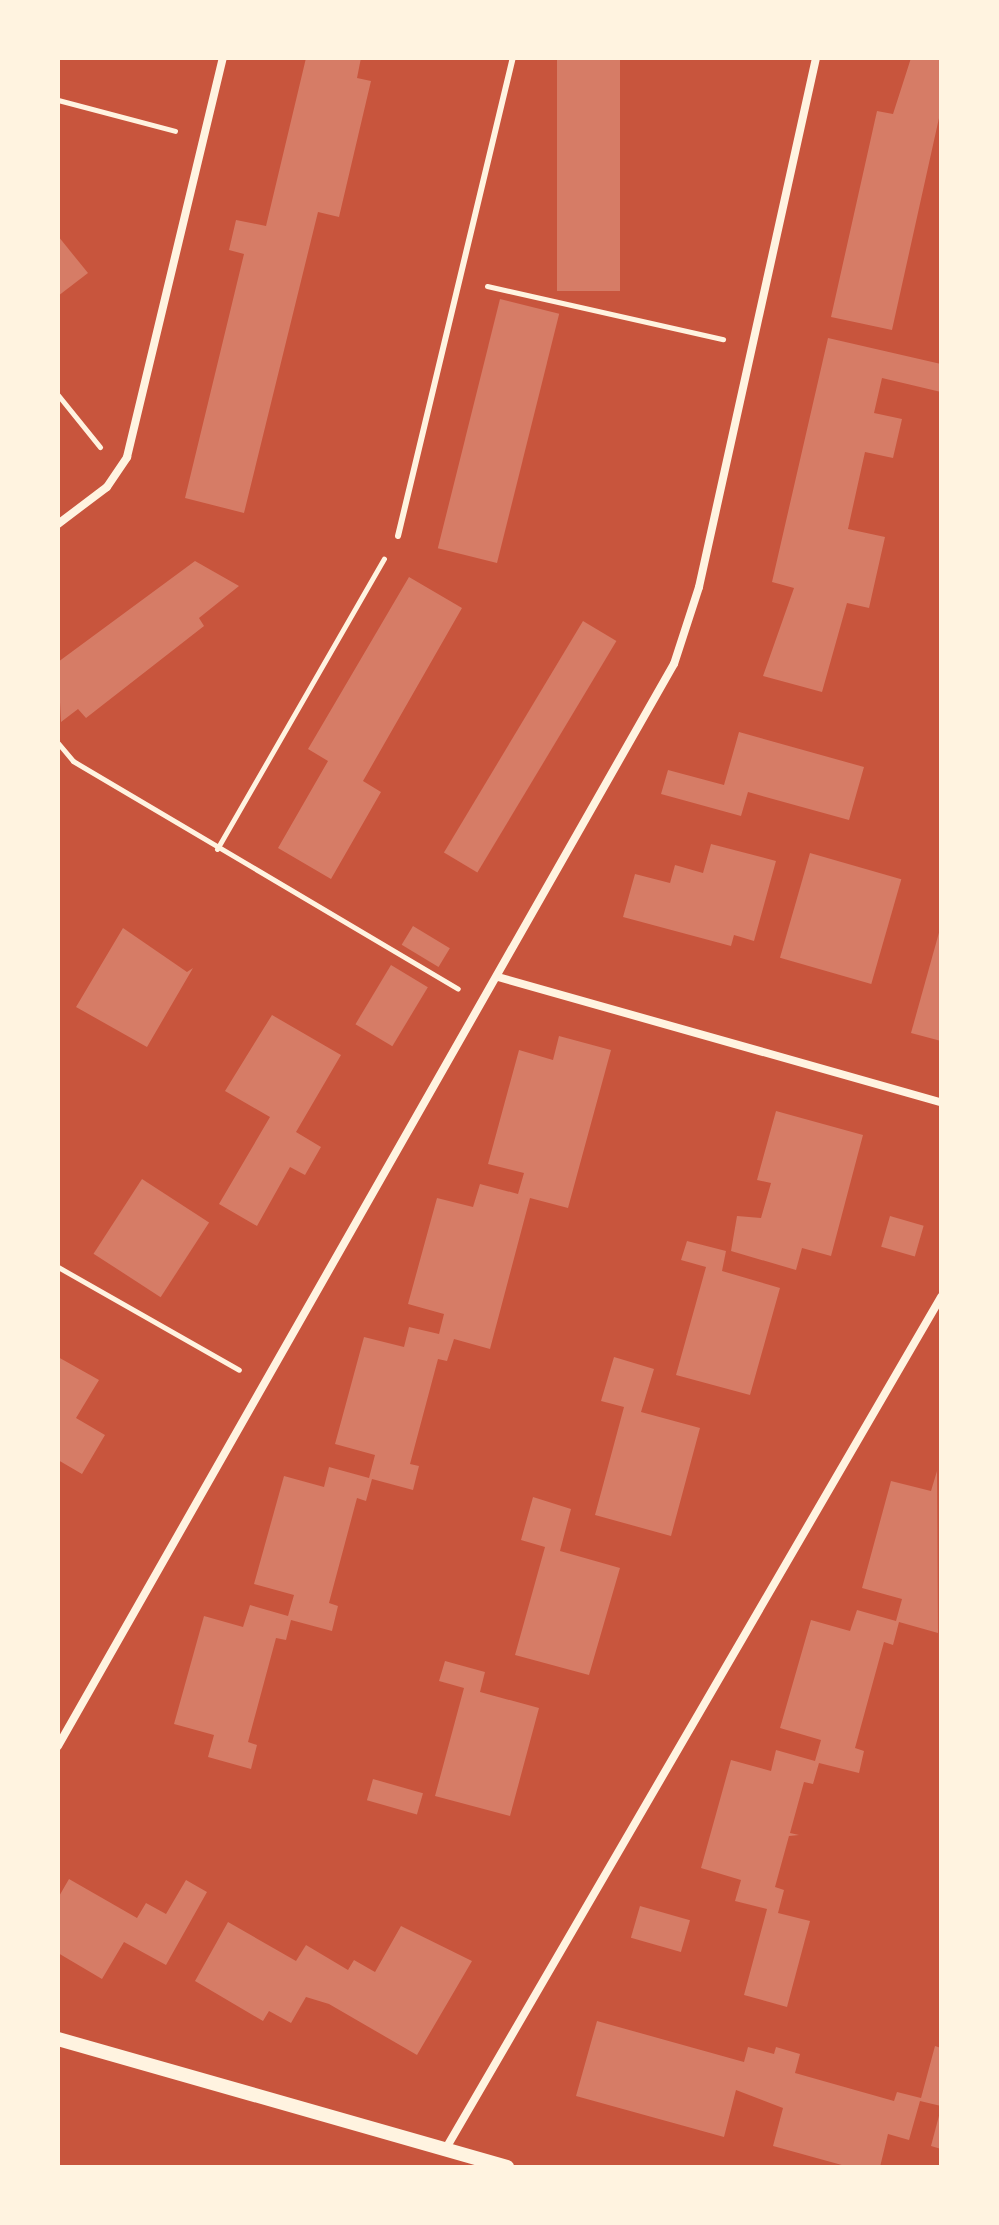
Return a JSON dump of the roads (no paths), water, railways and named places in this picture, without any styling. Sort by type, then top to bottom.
[{"type":"street","points":[[58,524],[107,487],[127,457],[223,58]]},
{"type":"street","points":[[58,1746],[674,664],[699,587],[816,58]]},
{"type":"street","points":[[498,977],[941,1102]]},
{"type":"street","points":[[444,2151],[941,1297]]},
{"type":"street","points":[[58,2039],[507,2167]]},
{"type":"lane","points":[[398,536],[513,58]]}]
